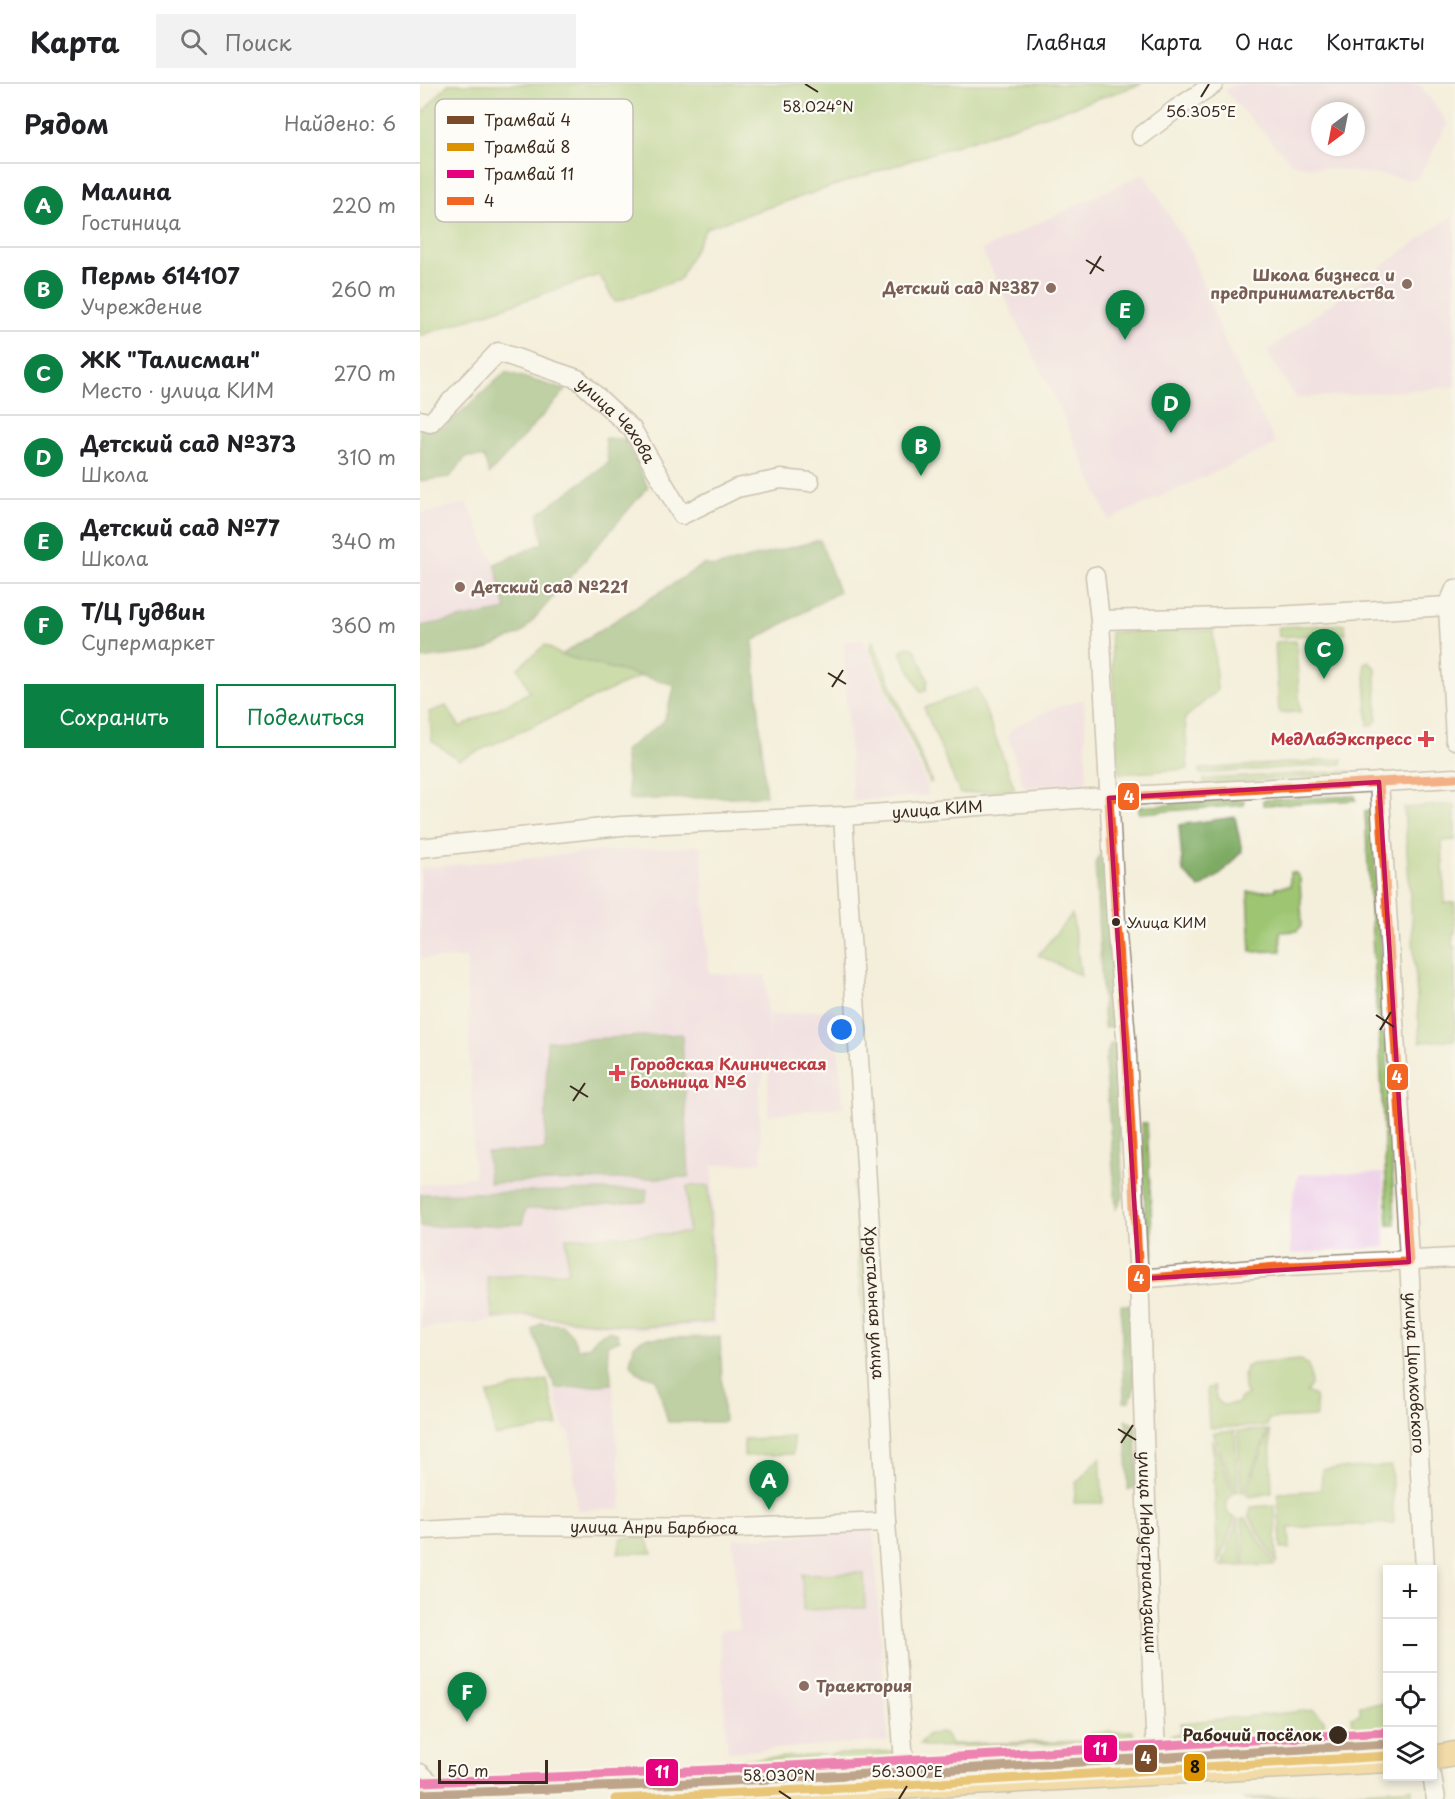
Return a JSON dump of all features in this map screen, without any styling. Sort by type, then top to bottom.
[{"type":"main road","points":[[1437,1757],[1455,1754]]},
{"type":"main road","points":[[680,1799],[1383,1760]]},
{"type":"street","points":[[1142,136],[1176,109],[1214,84]]},
{"type":"street","name":"улица Чехова","points":[[420,420],[430,423],[498,352],[578,379],[632,429],[682,514],[737,488],[781,479],[810,482]]},
{"type":"street","name":"улица Индустриализации","points":[[1095,576],[1100,620],[1116,923],[1127,1048],[1139,1279],[1157,1774]]},
{"type":"street","points":[[1100,620],[1256,617],[1452,597],[1455,740]]},
{"type":"street","name":"улица КИМ","points":[[420,848],[621,826],[843,816],[1455,778]]},
{"type":"street","name":"улица Циолковского","points":[[1379,782],[1409,1262],[1425,1565]]},
{"type":"street","name":"Хрустальная улица","points":[[843,816],[874,1287],[886,1522],[906,1788]]},
{"type":"street","points":[[1139,1279],[1288,1266],[1455,1258]]},
{"type":"street","name":"улица Анри Барбюса","points":[[420,1530],[495,1526],[738,1528],[886,1522]]},
{"type":"street","points":[[420,1773],[433,1785],[463,1799]]},
{"type":"highlighted area","points":[[1379,782],[1409,1262],[1139,1279],[1109,798]]},
{"type":"shaded area","points":[[1237,84],[1419,84],[1448,123],[1417,180],[1292,164],[1224,90]]},
{"type":"shaded area","points":[[1144,173],[1189,248],[1230,354],[1276,444],[1109,520],[1066,423],[982,250]]},
{"type":"shaded area","name":"Школа бизнеса и предпринимательства","points":[[1451,216],[1455,216],[1455,387],[1296,398],[1266,351]]},
{"type":"shaded area","name":"Детский сад №221","points":[[467,503],[495,564],[506,610],[420,626],[420,514]]},
{"type":"shaded area","points":[[863,639],[927,784],[929,795],[852,801],[843,642]]},
{"type":"shaded area","points":[[1084,699],[1087,783],[1024,788],[1008,736],[1012,728],[1049,710]]},
{"type":"shaded area","name":"Городская Клиническая Больница №6","points":[[701,846],[709,974],[766,975],[769,1054],[759,1092],[762,1162],[712,1165],[715,1325],[641,1330],[526,1318],[420,1328],[420,1185],[474,1176],[466,958],[420,959],[420,868],[590,852]]},
{"type":"shaded area","points":[[834,1009],[844,1107],[768,1115],[769,1015]]},
{"type":"shaded area","points":[[1383,1173],[1385,1247],[1291,1254],[1289,1221],[1298,1174]]},
{"type":"shaded area","points":[[613,1385],[622,1509],[577,1510],[570,1431],[564,1430],[554,1391]]},
{"type":"shaded area","name":"Траектория","points":[[873,1530],[888,1741],[728,1752],[719,1631],[739,1629],[733,1539]]},
{"type":"green space","points":[[448,84],[1142,84],[706,228],[679,280],[615,302],[599,275],[420,336],[420,115]]},
{"type":"green space","points":[[506,372],[566,390],[489,474],[484,457],[466,457],[450,477],[420,481],[420,428],[444,427]]},
{"type":"green space","points":[[605,438],[624,439],[648,487],[522,633],[480,652],[420,659],[420,626],[506,610],[495,564],[543,543],[538,514],[608,463]]},
{"type":"green space","points":[[820,540],[839,592],[753,641],[766,796],[629,800],[624,751],[664,721],[675,685],[561,655],[704,564],[715,567]]},
{"type":"green space","points":[[1345,624],[1346,633],[1279,637],[1278,627]]},
{"type":"green space","points":[[1213,630],[1217,691],[1185,718],[1188,769],[1119,774],[1110,632]]},
{"type":"green space","points":[[873,641],[932,782],[930,783],[870,648]]},
{"type":"green space","points":[[1296,641],[1300,712],[1279,713],[1275,642]]},
{"type":"green space","points":[[545,645],[561,655],[641,676],[459,760],[432,741],[429,712],[446,706],[460,727],[530,692],[518,668]]},
{"type":"green space","points":[[908,646],[916,650],[928,680],[926,690],[921,692],[900,651]]},
{"type":"green space","points":[[1369,661],[1376,669],[1377,720],[1373,725],[1368,725],[1364,663]]},
{"type":"green space","points":[[977,688],[1015,789],[960,794],[924,708]]},
{"type":"green space","points":[[1342,759],[1342,764],[1200,774],[1200,769]]},
{"type":"green space","points":[[1351,771],[1351,775],[1204,784],[1204,779]]},
{"type":"green space","points":[[1355,796],[1356,800],[1263,805],[1263,800]]},
{"type":"green space","points":[[1244,800],[1244,805],[1139,813],[1139,807]]},
{"type":"green space","points":[[1455,804],[1455,840],[1442,841],[1445,903],[1455,903],[1455,933],[1452,946],[1455,947],[1455,1040],[1420,1042],[1404,808]]},
{"type":"green space","points":[[1371,811],[1384,1014],[1382,1018],[1377,1019],[1365,812]]},
{"type":"green space","points":[[1235,817],[1242,851],[1221,874],[1200,888],[1183,872],[1179,825]]},
{"type":"green space","points":[[1101,853],[1106,855],[1115,1026],[1104,1028],[1095,863]]},
{"type":"green space","points":[[1290,872],[1296,873],[1300,879],[1302,925],[1297,931],[1280,932],[1281,951],[1251,952],[1248,892],[1276,890],[1276,887],[1290,886]]},
{"type":"green space","points":[[1072,914],[1081,976],[1038,955]]},
{"type":"green space","points":[[1379,1032],[1386,1036],[1395,1225],[1388,1225]]},
{"type":"green space","points":[[682,1034],[689,1177],[489,1183],[487,1153],[545,1150],[547,1041]]},
{"type":"green space","points":[[1113,1043],[1116,1047],[1123,1198],[1116,1209],[1105,1061],[1110,1044]]},
{"type":"green space","points":[[1142,1123],[1147,1123],[1153,1254],[1147,1254]]},
{"type":"green space","points":[[853,1183],[856,1183],[859,1188],[867,1286],[870,1385],[868,1385]]},
{"type":"green space","points":[[687,1186],[709,1186],[712,1322],[641,1327],[525,1315],[493,1319],[487,1277],[568,1272],[566,1238],[688,1233]]},
{"type":"green space","points":[[647,1189],[646,1202],[526,1209],[522,1224],[420,1227],[420,1194]]},
{"type":"green space","points":[[1121,1305],[1130,1305],[1135,1386],[1130,1401],[1124,1402]]},
{"type":"green space","points":[[541,1323],[563,1325],[572,1335],[578,1349],[590,1346],[595,1338],[608,1331],[617,1333],[620,1340],[607,1345],[612,1384],[556,1389],[532,1330]]},
{"type":"green space","points":[[720,1337],[724,1422],[668,1422],[656,1379],[638,1373],[630,1363],[634,1345],[645,1338]]},
{"type":"green space","points":[[1300,1360],[1309,1365],[1311,1385],[1306,1392],[1315,1396],[1317,1417],[1268,1419],[1267,1426],[1209,1428],[1207,1388],[1214,1387],[1216,1398],[1222,1405],[1237,1404],[1240,1398],[1247,1395],[1244,1389],[1246,1367],[1252,1364]]},
{"type":"green space","points":[[547,1380],[558,1426],[495,1436],[488,1394]]},
{"type":"green space","points":[[1126,1419],[1136,1426],[1138,1489],[1128,1490]]},
{"type":"green space","points":[[1268,1430],[1244,1492],[1241,1492],[1238,1431]]},
{"type":"green space","points":[[1270,1430],[1272,1493],[1250,1497],[1246,1494]]},
{"type":"green space","points":[[1235,1431],[1238,1492],[1236,1492],[1213,1433]]},
{"type":"green space","points":[[793,1437],[793,1454],[744,1456],[744,1439]]},
{"type":"green space","points":[[1212,1439],[1234,1493],[1228,1500],[1227,1512],[1235,1518],[1218,1565]]},
{"type":"green space","points":[[1100,1458],[1103,1503],[1074,1503],[1076,1483]]},
{"type":"green space","points":[[1391,1466],[1394,1523],[1289,1528],[1290,1549],[1281,1549],[1278,1493],[1321,1490],[1322,1469]]},
{"type":"green space","points":[[1275,1505],[1277,1563],[1249,1516],[1251,1507]]},
{"type":"green space","points":[[1238,1518],[1243,1566],[1222,1566]]},
{"type":"green space","points":[[1246,1518],[1275,1565],[1245,1566],[1242,1519]]},
{"type":"green space","points":[[645,1537],[653,1553],[618,1553],[621,1538]]},
{"type":"green space","points":[[864,1573],[865,1608],[803,1610],[802,1574]]},
{"type":"green space","points":[[1383,1703],[1383,1730],[1353,1733],[1351,1717],[1360,1714],[1360,1705]]},
{"type":"green space","points":[[1314,1710],[1324,1720],[1326,1733],[1170,1745],[1170,1735],[1181,1734],[1181,1723]]},
{"type":"green space","points":[[1133,1731],[1134,1742],[927,1747],[920,1744],[928,1734],[944,1733],[951,1744],[1087,1741],[1090,1733]]},
{"type":"green space","points":[[895,1751],[895,1760],[596,1776],[596,1768]]},
{"type":"green space","points":[[1412,1788],[1412,1799],[1244,1799]]},
{"type":"tram line","name":"11","points":[[420,1782],[783,1766],[1383,1732]]},
{"type":"tram line","name":"4","points":[[420,1794],[783,1778],[1383,1744]]},
{"type":"tram line","name":"8","points":[[615,1799],[906,1785],[1383,1756]]},
{"type":"transit line","name":"4","points":[[1379,782],[1455,778]]},
{"type":"transit line","name":"4","points":[[1379,782],[1409,1262],[1288,1266],[1139,1279],[1126,1037],[1116,923],[1109,798],[1379,782]]},
{"type":"place","name":"Школа бизнеса и предпринимательства","points":[[1407,284]]},
{"type":"place","name":"Детский сад №387","points":[[1051,288]]},
{"type":"place","name":"Детский сад №77","points":[[1125,340]]},
{"type":"place","name":"Детский сад №373","points":[[1171,433]]},
{"type":"place","name":"Пермь 614107","points":[[921,476]]},
{"type":"place","name":"Детский сад №221","points":[[460,587]]},
{"type":"place","name":"ЖК \"Талисман\"","points":[[1324,679]]},
{"type":"place","name":"МедЛабЭкспресс","points":[[1426,739]]},
{"type":"place","name":"Улица КИМ","points":[[1116,922]]},
{"type":"place","name":"Городская Клиническая Больница №6","points":[[617,1073]]},
{"type":"place","name":"Малина","points":[[769,1510]]},
{"type":"place","name":"Траектория","points":[[804,1686]]},
{"type":"place","name":"Т/Ц Гудвин","points":[[467,1722]]},
{"type":"place","name":"Рабочий посёлок","points":[[1338,1735]]}]
